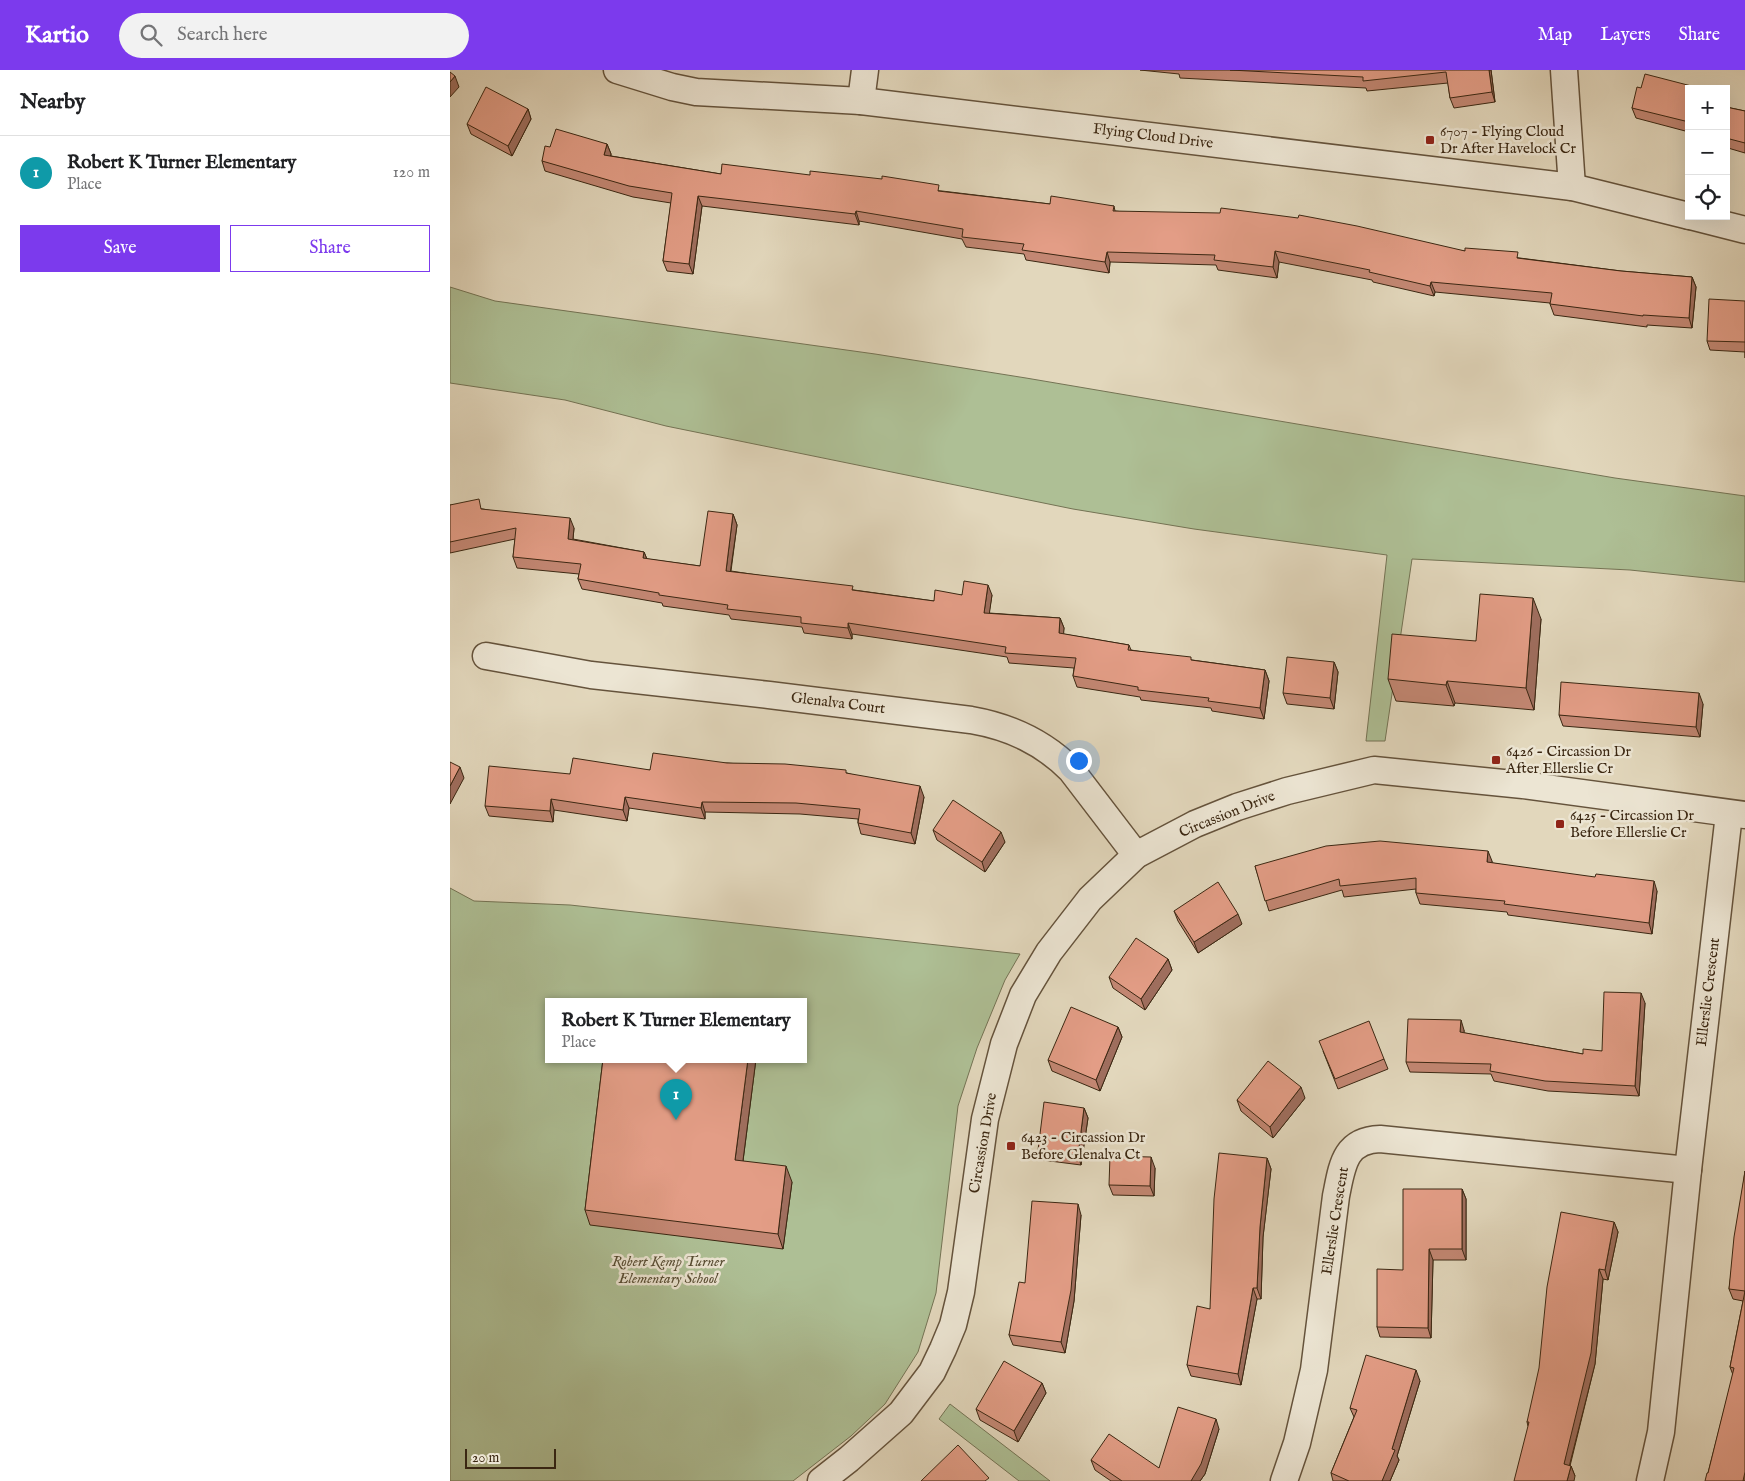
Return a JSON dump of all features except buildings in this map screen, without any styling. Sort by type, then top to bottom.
[{"type":"street","name":"Flying Cloud Drive","points":[[617,70],[664,85],[696,92],[861,101],[1572,187],[1685,215]]},
{"type":"street","points":[[861,101],[865,70]]},
{"type":"street","points":[[1564,70],[1572,187]]},
{"type":"street","name":"Flying Cloud Drive","points":[[1705,220],[1745,230]]},
{"type":"street","name":"Glenalva Court","points":[[486,656],[591,674],[972,720],[1003,727],[1025,736],[1046,748],[1065,764],[1136,855]]},
{"type":"street","name":"Circassion Drive","points":[[821,1481],[870,1442],[901,1413],[932,1372],[952,1325],[961,1292],[985,1119],[1004,1044],[1023,995],[1049,952],[1090,899],[1136,855],[1195,824],[1237,807],[1287,791],[1374,770],[1522,786],[1737,815]]},
{"type":"street","name":"Ellerslie Crescent","points":[[1650,1481],[1661,1432],[1688,1170],[1737,815]]},
{"type":"street","name":"Ellerslie Crescent","points":[[1284,1481],[1297,1444],[1314,1370],[1336,1196],[1346,1156],[1355,1147],[1366,1140],[1380,1139],[1688,1170]]},
{"type":"green space","points":[[450,287],[495,301],[875,354],[1615,478],[1745,496],[1745,582],[1630,570],[1412,559],[1385,741],[1366,741],[1387,555],[1194,529],[1073,509],[666,426],[565,400],[450,383]]},
{"type":"green space","name":"Robert Kemp Turner Elementary School","points":[[450,888],[474,901],[570,905],[1020,954],[1005,980],[977,1048],[958,1106],[936,1293],[918,1352],[885,1404],[851,1436],[793,1481],[450,1481]]},
{"type":"green space","points":[[950,1404],[1050,1481],[1019,1481],[939,1419]]},
{"type":"place","name":"6707 - Flying Cloud Dr After Havelock Cr","points":[[1430,140]]},
{"type":"place","name":"6426 - Circassion Dr After Ellerslie Cr","points":[[1496,760]]},
{"type":"place","name":"6425 - Circassion Dr Before Ellerslie Cr","points":[[1560,824]]},
{"type":"place","name":"Robert K Turner Elementary","points":[[676,1120]]},
{"type":"place","name":"6423 - Circassion Dr Before Glenalva Ct","points":[[1011,1146]]}]
